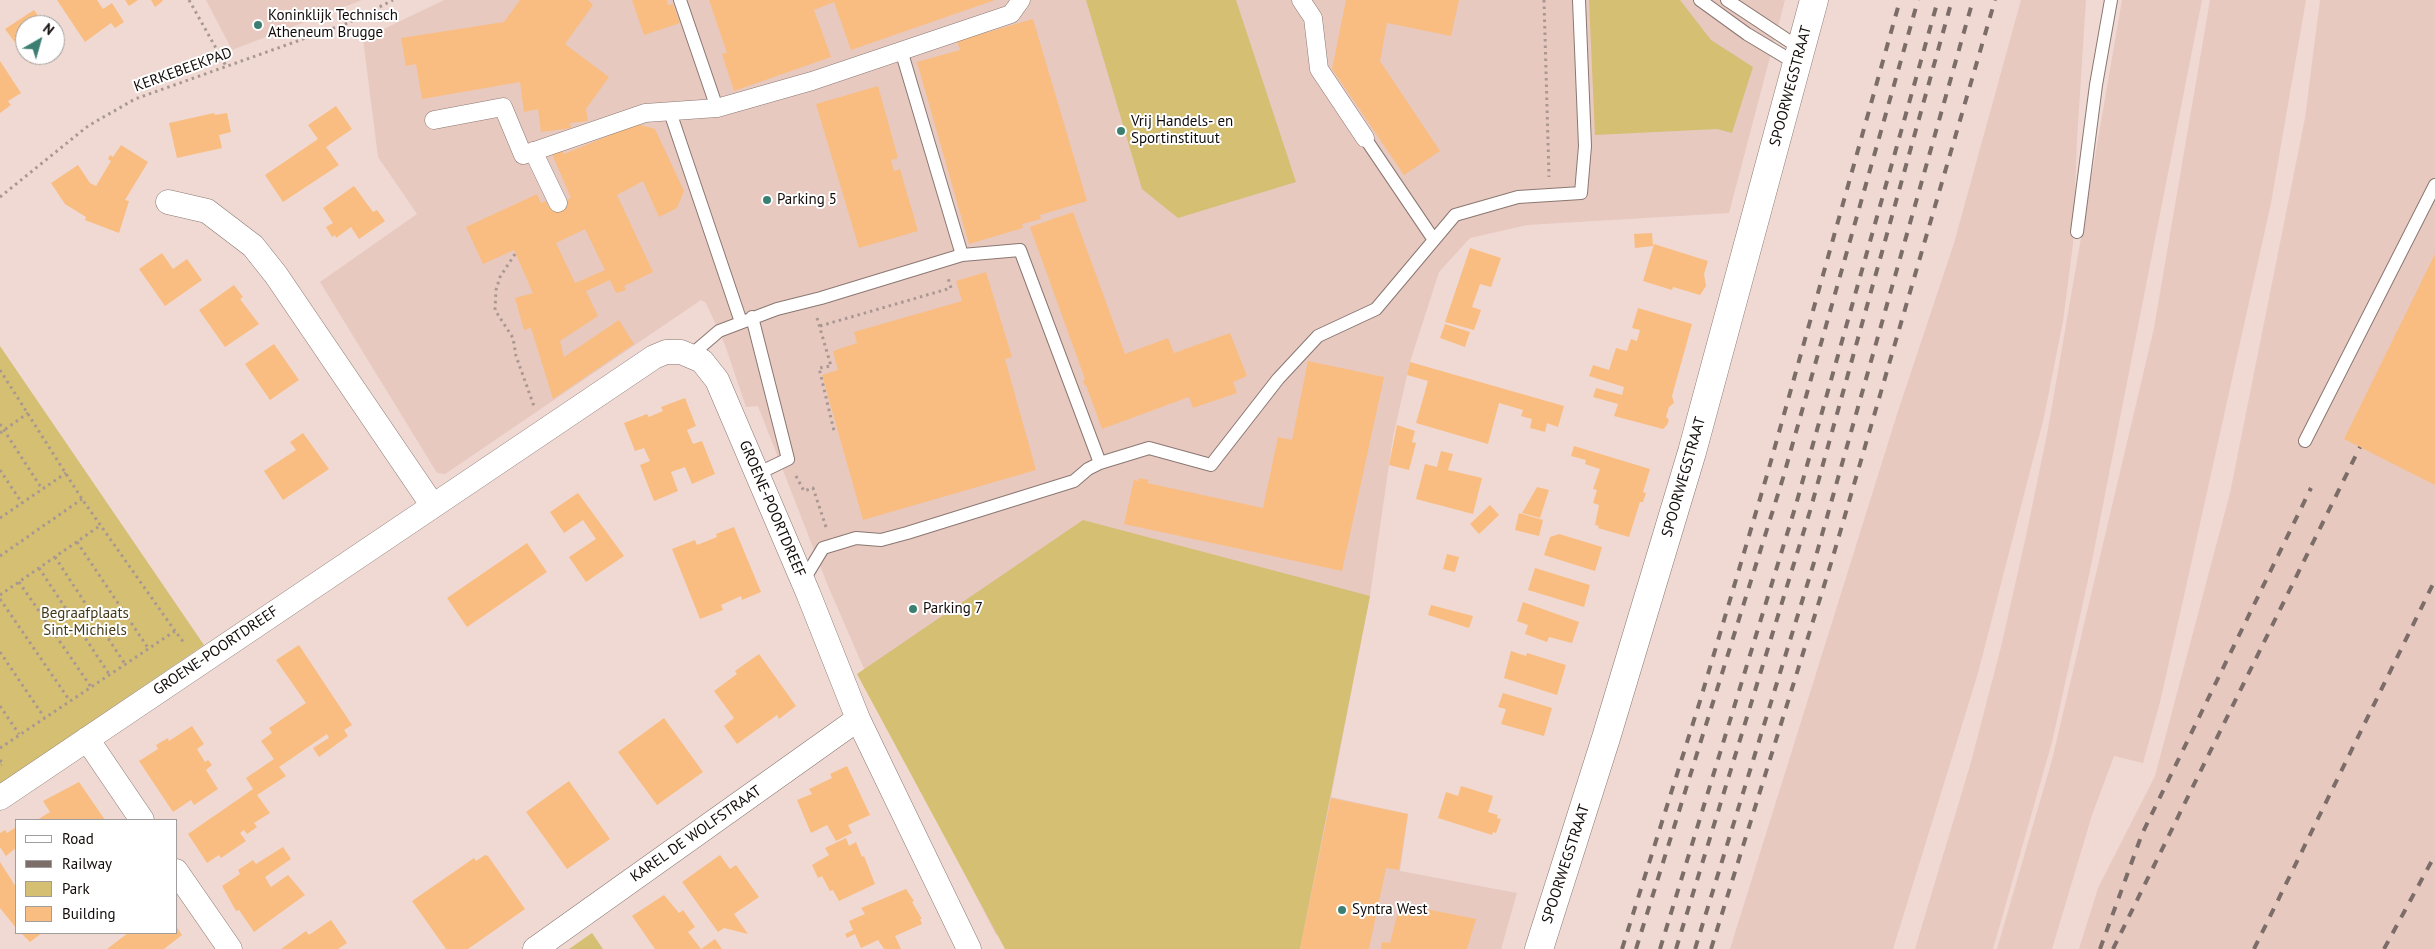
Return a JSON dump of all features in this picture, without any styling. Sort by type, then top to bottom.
[{"type":"street","points":[[434,120],[503,107],[523,155],[645,113],[717,108],[812,81],[1011,14],[1021,0]]},
{"type":"street","name":"SPOORWEGSTRAAT","points":[[1539,949],[1606,738],[1692,452],[1814,0]]},
{"type":"street","points":[[1303,1],[1313,18],[1319,69],[1365,138]]},
{"type":"street","points":[[533,151],[558,203]]},
{"type":"street","points":[[168,202],[207,211],[253,246],[276,275],[433,506]]},
{"type":"street","name":"GROENE-POORTDREEF","points":[[0,798],[197,663],[654,357],[666,352],[681,352],[702,361],[718,380],[803,580],[858,719],[968,949]]},
{"type":"street","name":"KAREL DE WOLFSTRAAT","points":[[535,949],[858,719]]},
{"type":"street","points":[[87,739],[141,819]]},
{"type":"street","points":[[178,874],[230,949]]},
{"type":"lane","points":[[680,0],[717,108]]},
{"type":"lane","points":[[803,580],[823,548],[832,544],[856,538],[881,540],[908,533],[1074,481],[1088,469],[1100,463],[1149,448],[1211,465],[1278,379],[1318,336],[1376,309],[1455,215],[1518,197],[1581,193],[1585,146],[1579,0]]},
{"type":"lane","points":[[1700,0],[1747,34],[1799,57]]},
{"type":"lane","points":[[1727,0],[1799,57]]},
{"type":"lane","points":[[2077,232],[2096,85],[2111,0]]},
{"type":"lane","points":[[901,50],[962,255]]},
{"type":"lane","points":[[670,112],[747,319],[788,458],[757,474]]},
{"type":"lane","points":[[1365,138],[1434,240]]},
{"type":"lane","points":[[2305,441],[2435,185]]},
{"type":"lane","points":[[691,355],[719,331],[747,319],[962,255],[1020,250],[1100,463]]},
{"type":"path","points":[[189,0],[226,66]]},
{"type":"path","name":"KERKEBEEKPAD","points":[[0,197],[88,126],[135,99],[348,23],[394,0]]},
{"type":"path","points":[[1544,0],[1550,195]]},
{"type":"path","points":[[515,254],[500,277],[496,290],[495,310],[513,338],[516,356],[533,406],[548,428]]},
{"type":"path","points":[[820,326],[951,288],[943,261]]},
{"type":"path","points":[[813,300],[831,366],[819,368],[834,431]]},
{"type":"path","points":[[0,370],[82,498],[197,663]]},
{"type":"path","points":[[2,432],[28,413]]},
{"type":"path","points":[[0,424],[2,432],[42,489]]},
{"type":"path","points":[[788,458],[804,491],[813,488],[832,544]]},
{"type":"path","points":[[0,470],[22,503]]},
{"type":"path","points":[[0,512],[1,517],[66,472]]},
{"type":"path","points":[[0,556],[82,498]]},
{"type":"path","points":[[0,595],[102,525]]},
{"type":"path","points":[[77,542],[148,648]]},
{"type":"path","points":[[55,557],[125,664]]},
{"type":"path","points":[[39,568],[110,674]]},
{"type":"path","points":[[19,582],[91,687]]},
{"type":"path","points":[[0,599],[70,701]]},
{"type":"path","points":[[0,748],[175,631]]},
{"type":"path","points":[[0,652],[44,717]]},
{"type":"path","points":[[0,706],[19,734]]},
{"type":"path","points":[[0,760],[3,764]]},
{"type":"shaded area","name":"Koninklijk Technisch Atheneum Brugge","points":[[206,0],[362,0],[232,50]]},
{"type":"shaded area","points":[[444,0],[1785,0],[1729,213],[1527,225],[1470,238],[1439,272],[1410,362],[1393,437],[1370,596],[1331,797],[1408,814],[1400,871],[1517,893],[1501,949],[1241,949],[996,935],[888,724],[828,586],[758,406],[746,407],[725,345],[706,303],[701,300],[445,474],[437,473],[320,282],[417,214],[378,157],[363,39]]},
{"type":"shaded area","points":[[2021,0],[2086,0],[2077,140],[2073,244],[2063,321],[2044,417],[1978,673],[1893,949],[1730,949],[1898,411],[1954,243]]},
{"type":"shaded area","points":[[2122,0],[2202,0],[2090,571],[2052,742],[1993,949],[1915,949],[1971,762],[2001,647],[2026,536],[2048,429]]},
{"type":"shaded area","points":[[2210,0],[2306,0],[2271,203],[2182,605],[2160,702],[2143,763],[2114,756],[2092,815],[2052,949],[1997,949],[2052,760],[2154,328]]},
{"type":"shaded area","points":[[2320,0],[2435,0],[2435,949],[2079,949],[2098,888],[2155,776],[2230,493],[2305,118]]},
{"type":"green space","points":[[1086,0],[1236,0],[1296,182],[1178,218],[1142,189]]},
{"type":"green space","points":[[1589,0],[1680,0],[1711,40],[1753,67],[1732,133],[1717,129],[1595,135]]},
{"type":"green space","name":"Begraafplaats Sint-Michiels","points":[[0,346],[204,645],[0,784]]},
{"type":"green space","points":[[1083,520],[1370,596],[1300,949],[1005,949],[857,674]]},
{"type":"green space","points":[[592,933],[603,949],[569,949]]},
{"type":"building","points":[[57,0],[97,0],[103,9],[112,3],[124,22],[115,28],[111,23],[85,42]]},
{"type":"building","points":[[125,0],[138,0],[129,6]]},
{"type":"building","points":[[151,0],[162,0],[163,1],[155,7]]},
{"type":"building","points":[[520,0],[588,0],[593,5],[565,44],[609,77],[586,109],[588,121],[570,123],[571,128],[541,132],[538,109],[524,112],[520,82],[422,99],[416,64],[406,66],[401,38],[504,22]]},
{"type":"building","points":[[632,0],[667,0],[668,5],[673,4],[680,23],[644,35]]},
{"type":"building","points":[[709,0],[995,0],[851,50],[834,2],[814,10],[831,57],[734,91],[722,54],[727,53]]},
{"type":"building","points":[[1346,0],[1459,0],[1451,36],[1387,23],[1380,61],[1440,151],[1404,175],[1332,69]]},
{"type":"building","points":[[34,10],[38,15],[26,15]]},
{"type":"building","points":[[1033,19],[1087,201],[1040,215],[1041,219],[1022,224],[1023,228],[969,244],[917,62],[960,50],[957,41]]},
{"type":"building","points":[[15,22],[15,42],[5,29]]},
{"type":"building","points":[[0,61],[21,93],[8,101],[11,105],[0,113]]},
{"type":"building","points":[[878,86],[898,158],[891,160],[894,171],[900,169],[918,231],[859,248],[816,104]]},
{"type":"building","points":[[336,106],[352,129],[326,147],[339,165],[283,202],[265,175],[318,139],[308,125]]},
{"type":"building","points":[[214,113],[215,115],[227,113],[231,132],[219,135],[222,148],[177,158],[169,123]]},
{"type":"building","points":[[637,124],[655,129],[684,191],[677,208],[659,217],[643,181],[617,195],[653,272],[624,286],[626,290],[616,293],[610,280],[586,291],[598,316],[560,341],[564,357],[619,320],[634,344],[553,399],[531,328],[524,330],[515,298],[533,293],[514,250],[483,264],[466,227],[537,194],[541,203],[546,201],[549,207],[571,198],[552,154],[562,150],[564,154]],"holes":[[[585,229],[605,270],[575,283],[556,243]]]},
{"type":"building","points":[[121,145],[148,162],[125,200],[129,201],[119,233],[85,220],[86,217],[65,204],[51,183],[78,165],[90,183],[96,186],[111,161],[108,159],[110,155],[113,157]]},
{"type":"building","points":[[354,186],[373,212],[377,210],[385,221],[359,239],[351,227],[336,238],[335,235],[332,237],[326,227],[333,223],[323,208]]},
{"type":"building","points":[[1073,212],[1125,354],[1168,338],[1174,353],[1230,333],[1247,376],[1233,382],[1237,393],[1193,408],[1189,397],[1102,429],[1085,386],[1083,380],[1085,379],[1030,227]]},
{"type":"building","points":[[1652,233],[1653,246],[1635,248],[1634,234]]},
{"type":"building","points":[[1654,244],[1708,261],[1704,274],[1706,286],[1700,295],[1673,287],[1672,290],[1643,281]]},
{"type":"building","points":[[1470,248],[1501,258],[1491,287],[1480,284],[1472,307],[1481,310],[1474,330],[1445,322]]},
{"type":"building","points":[[162,253],[173,269],[187,259],[202,280],[165,306],[139,269]]},
{"type":"building","points":[[2435,254],[2435,485],[2344,439]]},
{"type":"building","points":[[986,272],[1012,357],[1005,359],[1036,470],[863,520],[822,375],[838,370],[833,351],[857,343],[854,332],[962,301],[956,281]]},
{"type":"building","points":[[234,285],[243,297],[240,299],[259,324],[225,347],[199,310]]},
{"type":"building","points":[[1638,308],[1692,324],[1672,396],[1674,403],[1669,407],[1666,417],[1669,420],[1663,429],[1614,416],[1618,404],[1593,397],[1596,388],[1622,395],[1624,387],[1589,376],[1593,365],[1609,370],[1616,348],[1627,351],[1631,339],[1637,341],[1640,330],[1632,328]]},
{"type":"building","points":[[1445,324],[1470,332],[1465,347],[1440,338]]},
{"type":"building","points":[[274,344],[299,380],[270,400],[245,364]]},
{"type":"building","points":[[1308,361],[1384,377],[1342,571],[1124,524],[1134,480],[1138,481],[1139,478],[1149,480],[1147,483],[1263,508],[1278,437],[1292,440]]},
{"type":"building","points":[[1410,362],[1564,406],[1558,427],[1547,423],[1545,432],[1530,428],[1532,419],[1521,416],[1523,410],[1499,403],[1488,444],[1416,423],[1428,381],[1407,375]]},
{"type":"building","points":[[685,398],[696,426],[687,430],[693,444],[702,441],[715,474],[692,484],[685,467],[671,472],[678,491],[654,501],[640,465],[650,461],[644,448],[635,451],[624,423],[647,414],[649,417],[663,411],[661,407]]},
{"type":"building","points":[[1397,425],[1415,431],[1412,442],[1416,443],[1409,470],[1389,465]]},
{"type":"building","points":[[303,433],[329,469],[283,500],[264,471],[296,450],[290,442]]},
{"type":"building","points":[[1574,446],[1650,469],[1643,492],[1646,493],[1643,502],[1640,502],[1629,537],[1598,528],[1599,526],[1595,525],[1599,505],[1593,503],[1597,490],[1593,489],[1600,469],[1585,464],[1586,460],[1571,456]]},
{"type":"building","points":[[1441,451],[1453,454],[1448,470],[1482,478],[1473,514],[1416,499],[1425,464],[1437,467]]},
{"type":"building","points":[[1537,487],[1549,490],[1540,518],[1522,513]]},
{"type":"building","points":[[578,493],[624,556],[586,582],[569,557],[596,539],[583,520],[564,533],[550,512]]},
{"type":"building","points":[[1490,505],[1499,515],[1479,534],[1470,524]]},
{"type":"building","points":[[1519,513],[1543,520],[1539,536],[1515,530]]},
{"type":"building","points":[[734,527],[761,592],[742,600],[741,596],[721,605],[723,610],[700,619],[672,549],[695,540],[697,545],[717,537],[716,534]]},
{"type":"building","points":[[1559,534],[1602,547],[1595,571],[1544,555],[1550,537]]},
{"type":"building","points":[[527,543],[547,572],[467,627],[447,598]]},
{"type":"building","points":[[1447,554],[1459,557],[1455,572],[1443,569]]},
{"type":"building","points":[[1535,568],[1590,585],[1584,607],[1528,590]]},
{"type":"building","points":[[1523,602],[1579,622],[1572,643],[1549,637],[1547,642],[1525,634],[1528,625],[1517,621]]},
{"type":"building","points":[[1431,605],[1473,616],[1469,628],[1428,615]]},
{"type":"building","points":[[299,645],[352,725],[344,730],[348,736],[319,757],[313,748],[329,738],[327,734],[279,767],[286,776],[257,795],[270,813],[254,823],[257,827],[247,834],[244,830],[240,833],[246,841],[221,858],[219,855],[207,863],[188,834],[253,789],[246,778],[274,759],[261,741],[272,733],[269,728],[306,703],[276,660]]},
{"type":"building","points":[[1511,651],[1526,656],[1527,653],[1566,665],[1557,695],[1504,678]]},
{"type":"building","points":[[759,654],[796,706],[779,719],[777,715],[737,744],[724,726],[734,718],[714,691],[737,674],[735,671]]},
{"type":"building","points":[[1503,693],[1552,708],[1544,736],[1501,724],[1506,709],[1498,707]]},
{"type":"building","points":[[664,718],[703,772],[657,805],[618,752]]},
{"type":"building","points":[[192,726],[204,744],[197,749],[205,762],[208,760],[212,765],[206,770],[218,789],[194,805],[191,800],[173,812],[139,761],[158,749],[156,745],[168,738],[169,741]]},
{"type":"building","points":[[847,766],[870,815],[848,825],[852,833],[836,841],[827,825],[811,833],[797,800],[812,794],[809,789],[832,778],[830,774]]},
{"type":"building","points":[[569,781],[610,839],[567,869],[526,812]]},
{"type":"building","points":[[79,782],[104,819],[39,819],[50,812],[43,801]]},
{"type":"building","points":[[1461,786],[1493,796],[1488,812],[1498,815],[1497,818],[1501,819],[1496,833],[1493,832],[1492,835],[1438,818],[1446,792],[1458,796]]},
{"type":"building","name":"Syntra West","points":[[1331,798],[1408,814],[1399,870],[1386,868],[1369,949],[1300,949]]},
{"type":"building","points":[[15,828],[15,849],[6,856],[0,847],[0,833],[5,830],[7,833]]},
{"type":"building","points":[[846,838],[849,846],[856,842],[862,857],[864,856],[875,884],[839,901],[833,890],[830,891],[822,876],[818,878],[812,865],[829,855],[825,848]]},
{"type":"building","points":[[283,847],[291,859],[265,877],[271,887],[288,875],[305,895],[254,932],[239,910],[236,911],[222,886],[240,874],[238,870],[253,860],[256,864]]},
{"type":"building","points":[[485,855],[488,856],[525,909],[468,949],[446,949],[412,901],[474,858],[476,861]]},
{"type":"building","points":[[720,855],[730,869],[736,865],[759,897],[734,914],[748,934],[724,928],[718,932],[682,882]]},
{"type":"building","points":[[0,862],[15,885],[15,927],[0,908]]},
{"type":"building","points":[[906,889],[914,901],[912,902],[922,919],[920,919],[922,924],[895,936],[901,949],[884,949],[878,940],[861,948],[855,934],[847,938],[845,934],[853,930],[849,921],[865,914],[861,908]]},
{"type":"building","points":[[664,895],[679,913],[683,910],[695,927],[688,932],[701,949],[655,949],[632,916]]},
{"type":"building","name":"Syntra West","points":[[1400,904],[1476,919],[1467,949],[1381,949],[1382,942],[1390,943]]},
{"type":"building","points":[[331,920],[347,943],[338,949],[281,949],[306,931],[309,935]]},
{"type":"building","points":[[178,929],[182,935],[164,949],[107,949],[127,934],[178,934]]},
{"type":"building","points":[[22,934],[41,934],[30,942]]},
{"type":"building","points":[[715,939],[722,949],[701,949]]},
{"type":"railway","points":[[1622,949],[1700,701],[1767,475],[1900,0]]},
{"type":"railway","points":[[1636,949],[1783,478],[1918,0]]},
{"type":"railway","points":[[1660,949],[1795,508],[1938,0]]},
{"type":"railway","points":[[1676,949],[1810,511],[1952,0]]},
{"type":"railway","points":[[1695,949],[1816,556],[1973,0]]},
{"type":"railway","points":[[1711,949],[1832,560],[1995,0]]},
{"type":"railway","points":[[2113,949],[2360,447]]},
{"type":"railway","points":[[2100,949],[2142,834],[2311,488]]},
{"type":"railway","points":[[2254,949],[2435,580]]},
{"type":"railway","points":[[2384,949],[2435,855]]},
{"type":"place","name":"Koninklijk Technisch Atheneum Brugge","points":[[258,25]]},
{"type":"place","name":"Vrij Handels- en Sportinstituut","points":[[1121,131]]},
{"type":"place","name":"Parking 5","points":[[767,200]]},
{"type":"place","name":"Parking 7","points":[[913,609]]},
{"type":"place","name":"Syntra West","points":[[1342,910]]}]
